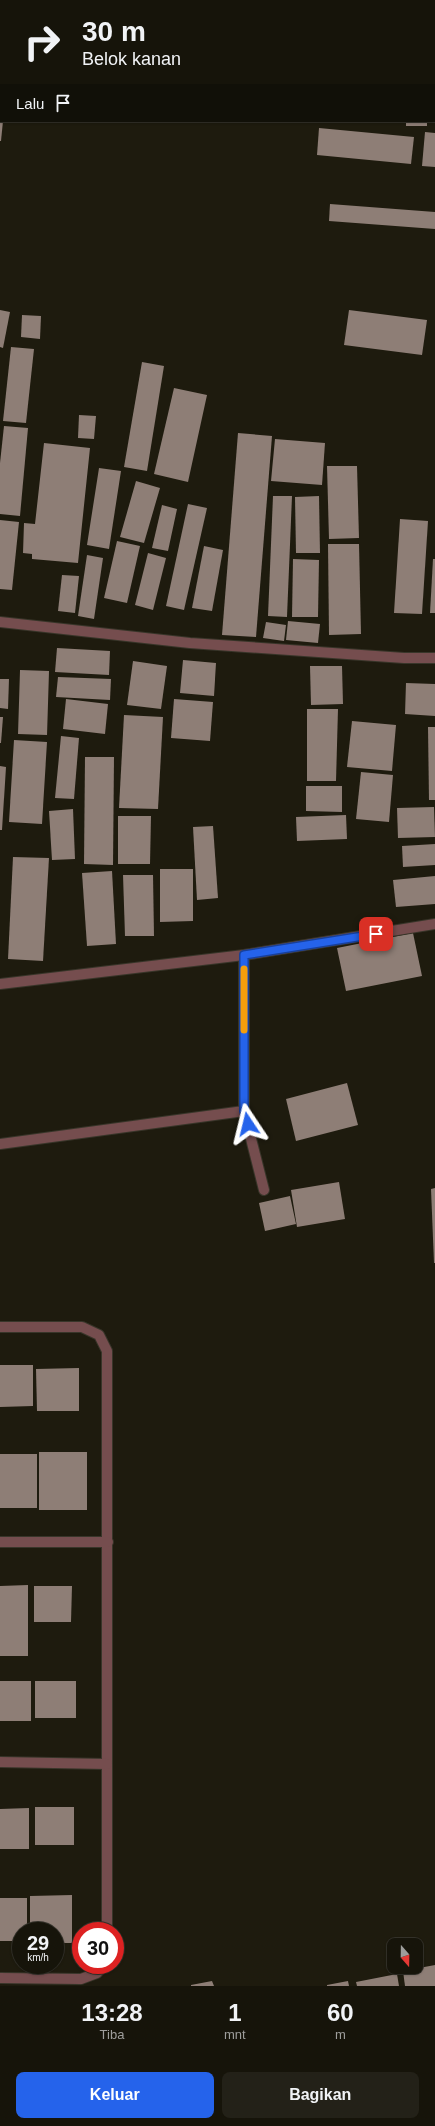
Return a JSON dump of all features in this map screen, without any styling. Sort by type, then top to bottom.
[{"type":"street","points":[[0,622],[190,643],[404,658],[435,658]]},
{"type":"street","points":[[0,984],[244,955],[435,924]]},
{"type":"street","points":[[244,955],[244,1111],[264,1190]]},
{"type":"street","points":[[0,1144],[244,1111]]},
{"type":"street","points":[[0,1327],[82,1327],[100,1335],[107,1351],[107,1922]]},
{"type":"street","points":[[0,1542],[108,1542]]},
{"type":"street","points":[[0,1762],[107,1764]]},
{"type":"street","points":[[0,1978],[81,1979],[94,1974]]},
{"type":"building","points":[[0,122],[3,122],[1,141]]},
{"type":"building","points":[[406,122],[427,122],[427,126],[406,126]]},
{"type":"building","points":[[319,128],[414,137],[411,164],[317,155]]},
{"type":"building","points":[[425,132],[435,133],[435,167],[422,166]]},
{"type":"building","points":[[330,204],[435,212],[435,229],[329,221]]},
{"type":"building","points":[[0,310],[10,312],[3,348],[0,347]]},
{"type":"building","points":[[349,310],[427,320],[422,355],[344,345]]},
{"type":"building","points":[[22,315],[41,316],[40,339],[21,337]]},
{"type":"building","points":[[11,347],[34,349],[26,423],[3,421]]},
{"type":"building","points":[[142,362],[164,366],[147,471],[124,467]]},
{"type":"building","points":[[174,388],[207,395],[188,482],[154,474]]},
{"type":"building","points":[[79,415],[96,416],[94,439],[78,438]]},
{"type":"building","points":[[4,426],[28,428],[20,516],[0,514],[0,463]]},
{"type":"building","points":[[238,433],[272,436],[256,637],[222,635]]},
{"type":"building","points":[[275,439],[325,443],[322,485],[271,481]]},
{"type":"building","points":[[44,443],[90,448],[78,563],[32,559],[32,554],[23,553],[24,523],[35,524]]},
{"type":"building","points":[[327,466],[357,466],[359,538],[329,539]]},
{"type":"building","points":[[99,468],[121,471],[109,549],[87,545]]},
{"type":"building","points":[[136,481],[160,488],[144,543],[120,537]]},
{"type":"building","points":[[273,496],[292,496],[287,617],[268,616]]},
{"type":"building","points":[[319,496],[320,553],[296,553],[295,497]]},
{"type":"building","points":[[188,504],[207,508],[184,610],[166,606]]},
{"type":"building","points":[[162,505],[177,509],[168,551],[152,548]]},
{"type":"building","points":[[400,519],[428,521],[422,614],[394,613]]},
{"type":"building","points":[[0,520],[19,522],[12,590],[0,589]]},
{"type":"building","points":[[117,541],[140,546],[127,603],[104,598]]},
{"type":"building","points":[[328,544],[359,544],[361,634],[329,635]]},
{"type":"building","points":[[204,546],[223,550],[212,611],[192,608]]},
{"type":"building","points":[[148,553],[166,558],[153,610],[135,605]]},
{"type":"building","points":[[87,555],[103,558],[94,619],[78,616]]},
{"type":"building","points":[[293,559],[319,560],[318,617],[292,617]]},
{"type":"building","points":[[433,559],[435,559],[435,613],[430,613]]},
{"type":"building","points":[[62,575],[79,576],[75,613],[58,611]]},
{"type":"building","points":[[288,621],[320,624],[318,643],[286,640]]},
{"type":"building","points":[[266,622],[286,625],[284,641],[263,638]]},
{"type":"building","points":[[57,648],[110,651],[109,675],[55,672]]},
{"type":"building","points":[[183,660],[216,663],[214,696],[180,693]]},
{"type":"building","points":[[133,661],[167,666],[161,709],[127,705]]},
{"type":"building","points":[[310,666],[342,666],[343,704],[311,705]]},
{"type":"building","points":[[20,670],[49,671],[47,735],[18,734]]},
{"type":"building","points":[[58,677],[111,679],[110,700],[56,697]]},
{"type":"building","points":[[0,679],[9,679],[8,709],[0,708]]},
{"type":"building","points":[[406,683],[435,684],[435,716],[405,714]]},
{"type":"building","points":[[66,699],[108,704],[105,734],[63,729]]},
{"type":"building","points":[[174,699],[213,702],[210,741],[171,738]]},
{"type":"building","points":[[307,709],[338,709],[336,781],[307,781]]},
{"type":"building","points":[[124,715],[163,717],[158,809],[119,808]]},
{"type":"building","points":[[0,717],[3,717],[1,743],[0,743]]},
{"type":"building","points":[[352,721],[396,725],[392,771],[347,767]]},
{"type":"building","points":[[428,727],[435,727],[435,800],[429,800]]},
{"type":"building","points":[[61,736],[79,738],[74,799],[55,798]]},
{"type":"building","points":[[14,740],[47,742],[42,824],[9,822]]},
{"type":"building","points":[[85,757],[114,757],[113,865],[84,864]]},
{"type":"building","points":[[0,766],[6,767],[2,830],[0,830]]},
{"type":"building","points":[[361,772],[393,775],[389,822],[356,819]]},
{"type":"building","points":[[306,786],[342,786],[342,812],[306,811]]},
{"type":"building","points":[[434,807],[435,837],[398,838],[397,808]]},
{"type":"building","points":[[73,809],[75,859],[52,860],[49,811]]},
{"type":"building","points":[[346,815],[347,839],[297,841],[296,817]]},
{"type":"building","points":[[118,816],[151,816],[150,864],[118,864]]},
{"type":"building","points":[[213,826],[218,898],[197,900],[193,827]]},
{"type":"building","points":[[435,844],[435,865],[403,867],[402,846]]},
{"type":"building","points":[[13,857],[49,858],[43,961],[8,959]]},
{"type":"building","points":[[160,869],[193,869],[193,921],[160,922]]},
{"type":"building","points":[[112,871],[116,944],[87,946],[82,873]]},
{"type":"building","points":[[123,875],[153,875],[154,936],[125,936]]},
{"type":"building","points":[[435,876],[435,904],[396,907],[393,880]]},
{"type":"building","points":[[413,933],[422,976],[346,991],[337,948]]},
{"type":"building","points":[[347,1083],[358,1125],[296,1141],[286,1099]]},
{"type":"building","points":[[339,1182],[345,1219],[297,1227],[291,1190]]},
{"type":"building","points":[[435,1188],[435,1263],[434,1263],[431,1189]]},
{"type":"building","points":[[290,1196],[296,1224],[265,1231],[259,1203]]},
{"type":"building","points":[[0,1365],[33,1365],[33,1406],[0,1407]]},
{"type":"building","points":[[79,1368],[79,1411],[37,1411],[36,1369]]},
{"type":"building","points":[[39,1452],[87,1452],[87,1510],[39,1510]]},
{"type":"building","points":[[0,1454],[37,1454],[37,1508],[0,1508]]},
{"type":"building","points":[[28,1585],[28,1656],[0,1656],[0,1586]]},
{"type":"building","points":[[34,1586],[72,1586],[71,1622],[34,1622]]},
{"type":"building","points":[[0,1681],[31,1681],[31,1721],[0,1721]]},
{"type":"building","points":[[35,1681],[76,1681],[76,1718],[35,1718]]},
{"type":"building","points":[[35,1807],[74,1807],[74,1845],[35,1845]]},
{"type":"building","points":[[29,1808],[29,1849],[0,1849],[0,1809]]},
{"type":"building","points":[[72,1895],[72,1943],[64,1943],[64,1922],[30,1922],[30,1896]]},
{"type":"building","points":[[0,1898],[27,1898],[27,1922],[12,1922],[12,1941],[0,1941]]},
{"type":"building","points":[[435,1965],[435,1986],[405,1986],[403,1974],[423,1974],[423,1967]]},
{"type":"building","points":[[397,1974],[399,1986],[357,1986],[356,1982]]},
{"type":"building","points":[[212,1981],[214,1986],[191,1986],[191,1985]]},
{"type":"building","points":[[348,1981],[349,1986],[327,1986],[327,1985]]},
{"type":"slow traffic","points":[[244,969],[244,1030]]},
{"type":"route","points":[[248,1124],[244,1111],[244,955],[376,934]]}]
